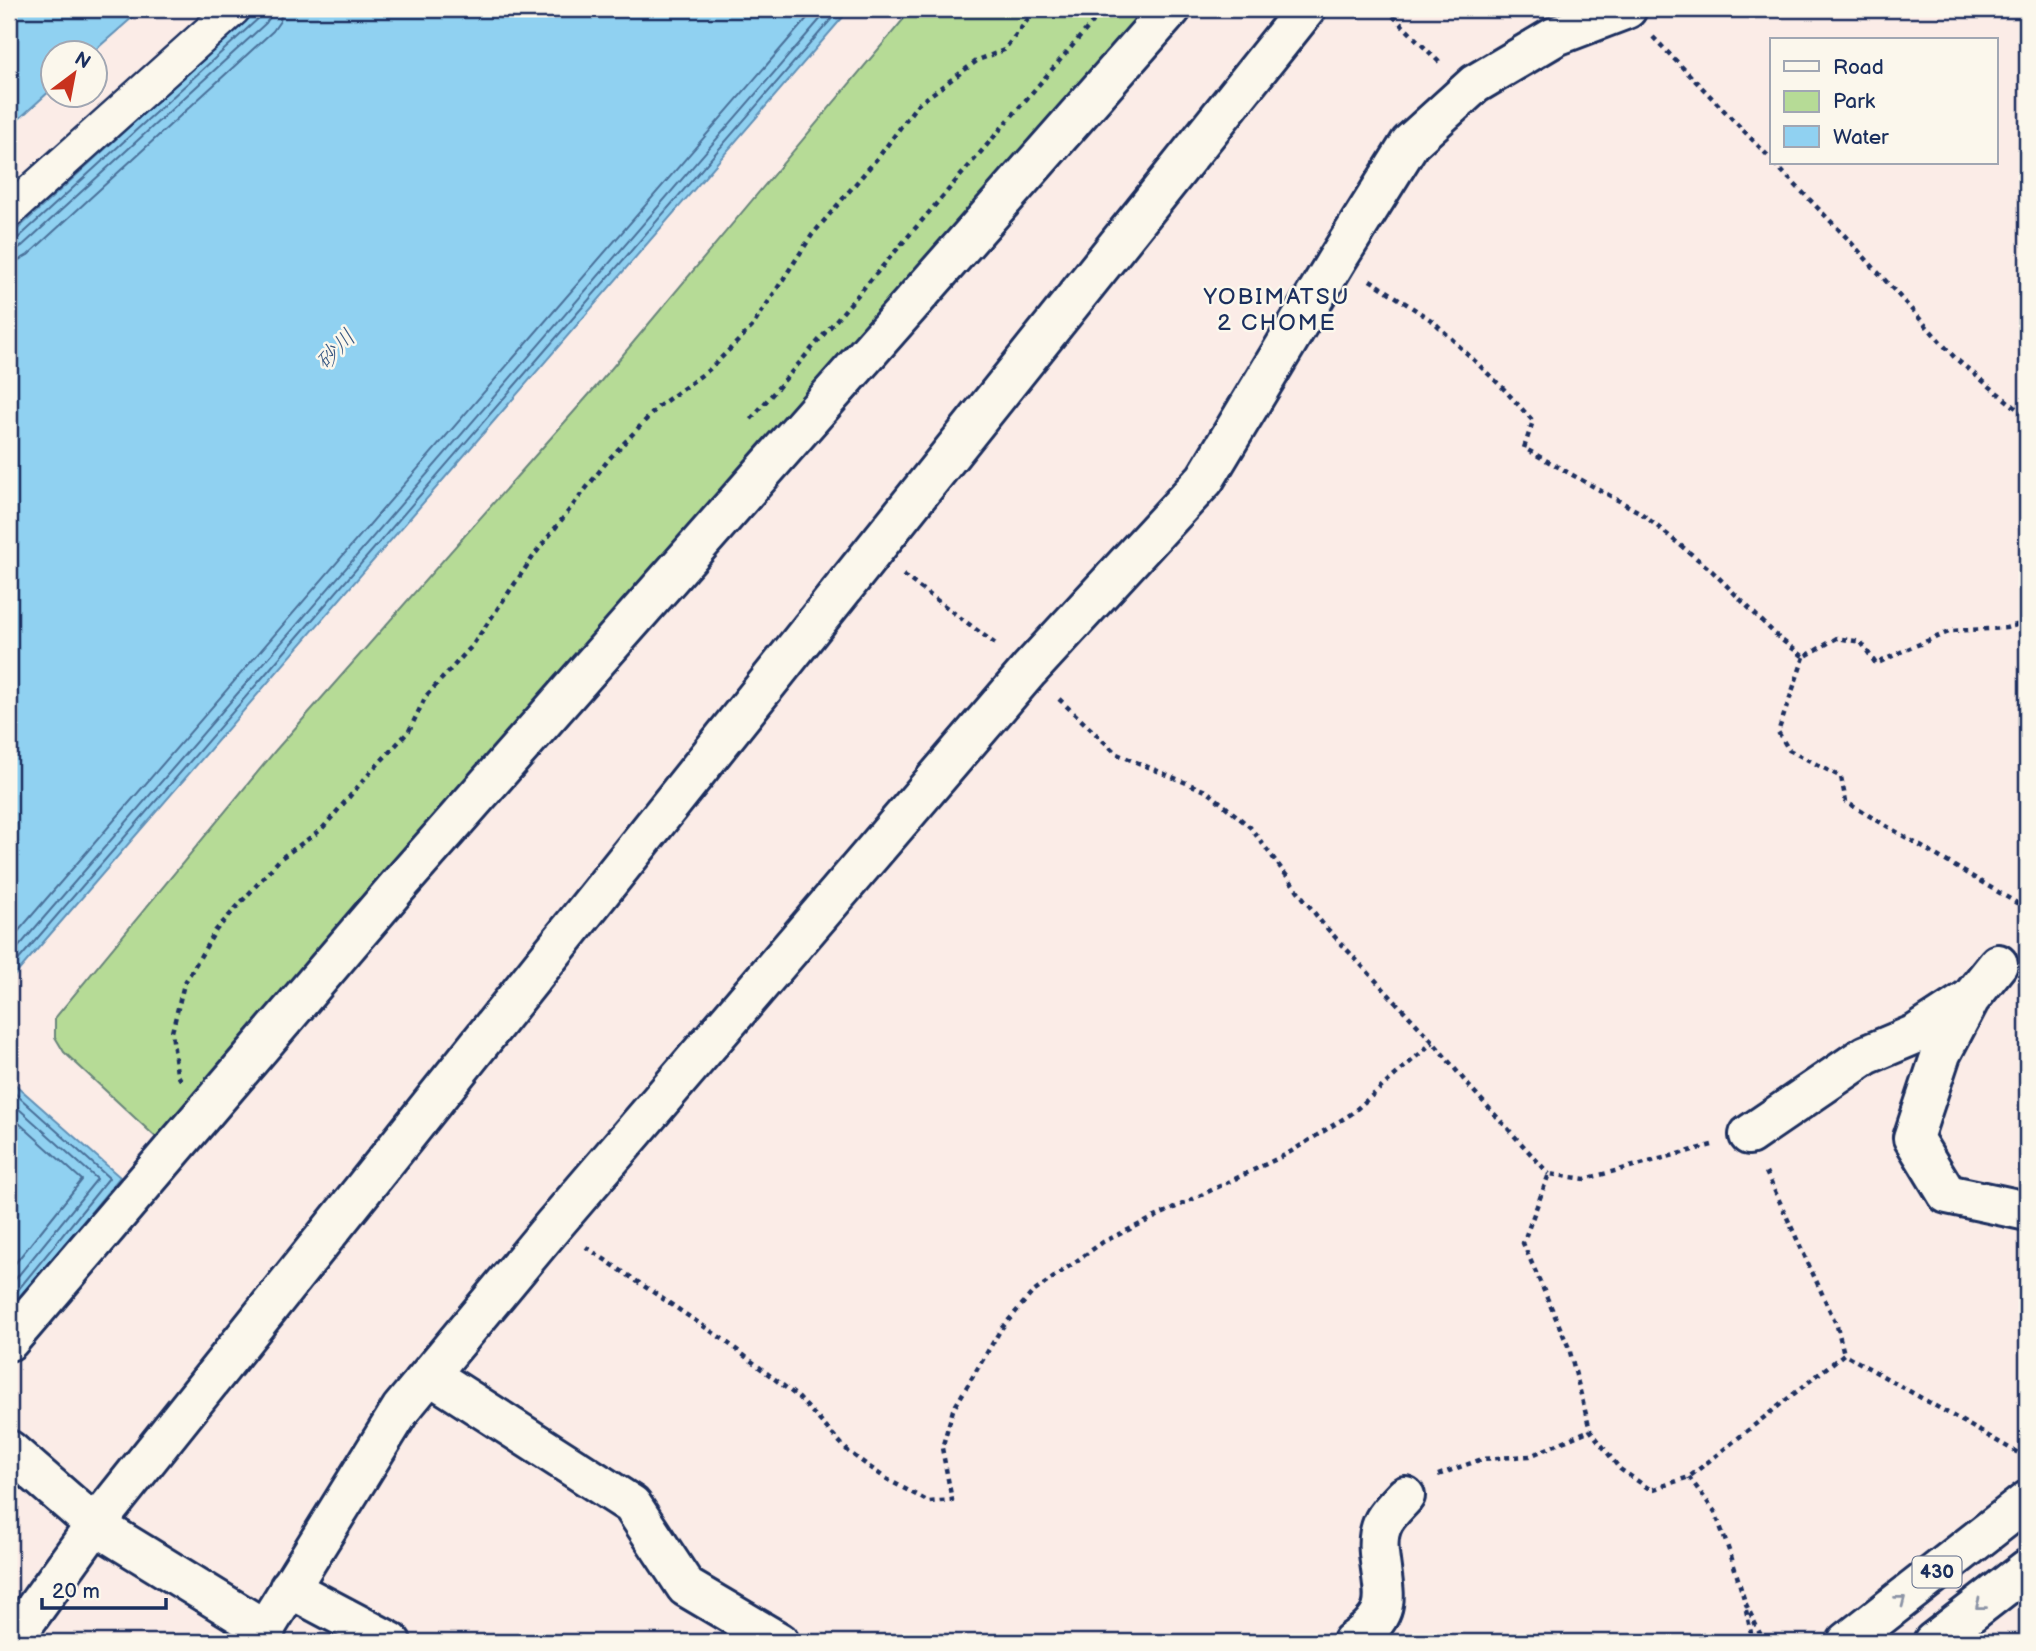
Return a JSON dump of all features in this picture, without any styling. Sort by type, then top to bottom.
[{"type":"main road","points":[[9,1341],[397,887],[1171,9]]},
{"type":"main road","points":[[11,1642],[95,1525],[1306,9]]},
{"type":"main road","points":[[9,1450],[95,1525],[263,1636],[289,1588],[401,1409],[553,1226],[1029,670],[1205,480],[1410,143],[1475,84],[1556,36],[1626,9]]},
{"type":"main road","points":[[1997,964],[1970,999],[1941,1054],[1913,1138],[1947,1194],[2027,1211]]},
{"type":"main road","points":[[1749,1135],[1866,1055],[1916,1034],[1970,999]]},
{"type":"main road","points":[[430,1375],[632,1505],[686,1587],[779,1642]]},
{"type":"main road","points":[[1352,1642],[1371,1628],[1381,1614],[1384,1597],[1378,1544],[1383,1522],[1405,1496]]},
{"type":"main road","name":"430","points":[[1847,1642],[2027,1501]]},
{"type":"main road","name":"430","points":[[1933,1642],[2027,1569]]},
{"type":"main road","points":[[289,1588],[391,1642]]},
{"type":"street","points":[[9,211],[234,9]]},
{"type":"path","points":[[177,1074],[172,1032],[184,984],[216,930],[281,858],[321,830],[409,731],[426,696],[472,646],[535,554],[609,459],[659,406],[710,369],[752,327],[812,235],[880,155],[917,105],[978,60],[1004,50],[1035,9]]},
{"type":"path","points":[[1386,9],[1468,91]]},
{"type":"path","points":[[1626,9],[1770,158]]},
{"type":"path","points":[[1776,164],[1956,359],[2027,416]]},
{"type":"path","points":[[1338,258],[1434,322],[1502,387],[1533,421],[1524,448],[1641,513],[1712,571],[1779,638],[1804,657]]},
{"type":"path","points":[[872,551],[1029,670],[1117,754],[1208,792],[1250,827],[1322,923],[1433,1042],[1549,1174],[1585,1180],[1749,1135],[1837,1325],[1844,1354],[2027,1458]]},
{"type":"path","points":[[2027,622],[2006,628],[1951,632],[1876,664],[1861,642],[1837,638],[1804,657],[1778,732],[1789,750],[1841,777],[1846,802],[2027,909]]},
{"type":"path","points":[[553,1226],[724,1340],[798,1397],[849,1452],[885,1478],[929,1502],[952,1500],[942,1448],[953,1410],[1000,1329],[1032,1293],[1103,1242],[1287,1154],[1351,1114],[1433,1042]]},
{"type":"path","points":[[1549,1174],[1523,1243],[1569,1349],[1590,1430],[1620,1469],[1651,1490],[1689,1476],[1844,1354]]},
{"type":"path","points":[[1405,1496],[1442,1473],[1482,1460],[1530,1456],[1590,1430]]},
{"type":"path","points":[[1689,1476],[1715,1512],[1745,1602],[1753,1642]]},
{"type":"path","points":[[1745,1602],[1764,1642]]},
{"type":"green space","points":[[912,9],[1146,9],[160,1141],[64,1052],[55,1037],[55,1018],[275,751],[601,381]]},
{"type":"water","points":[[9,9],[142,9],[108,39],[38,38],[38,102],[9,128]]},
{"type":"water","name":"砂川","points":[[258,9],[850,9],[9,982],[9,237]]},
{"type":"water","points":[[9,1079],[120,1177],[9,1312]]},
{"type":"district","name":"YOBIMATSU 2 CHOME","points":[[1277,310]]}]
